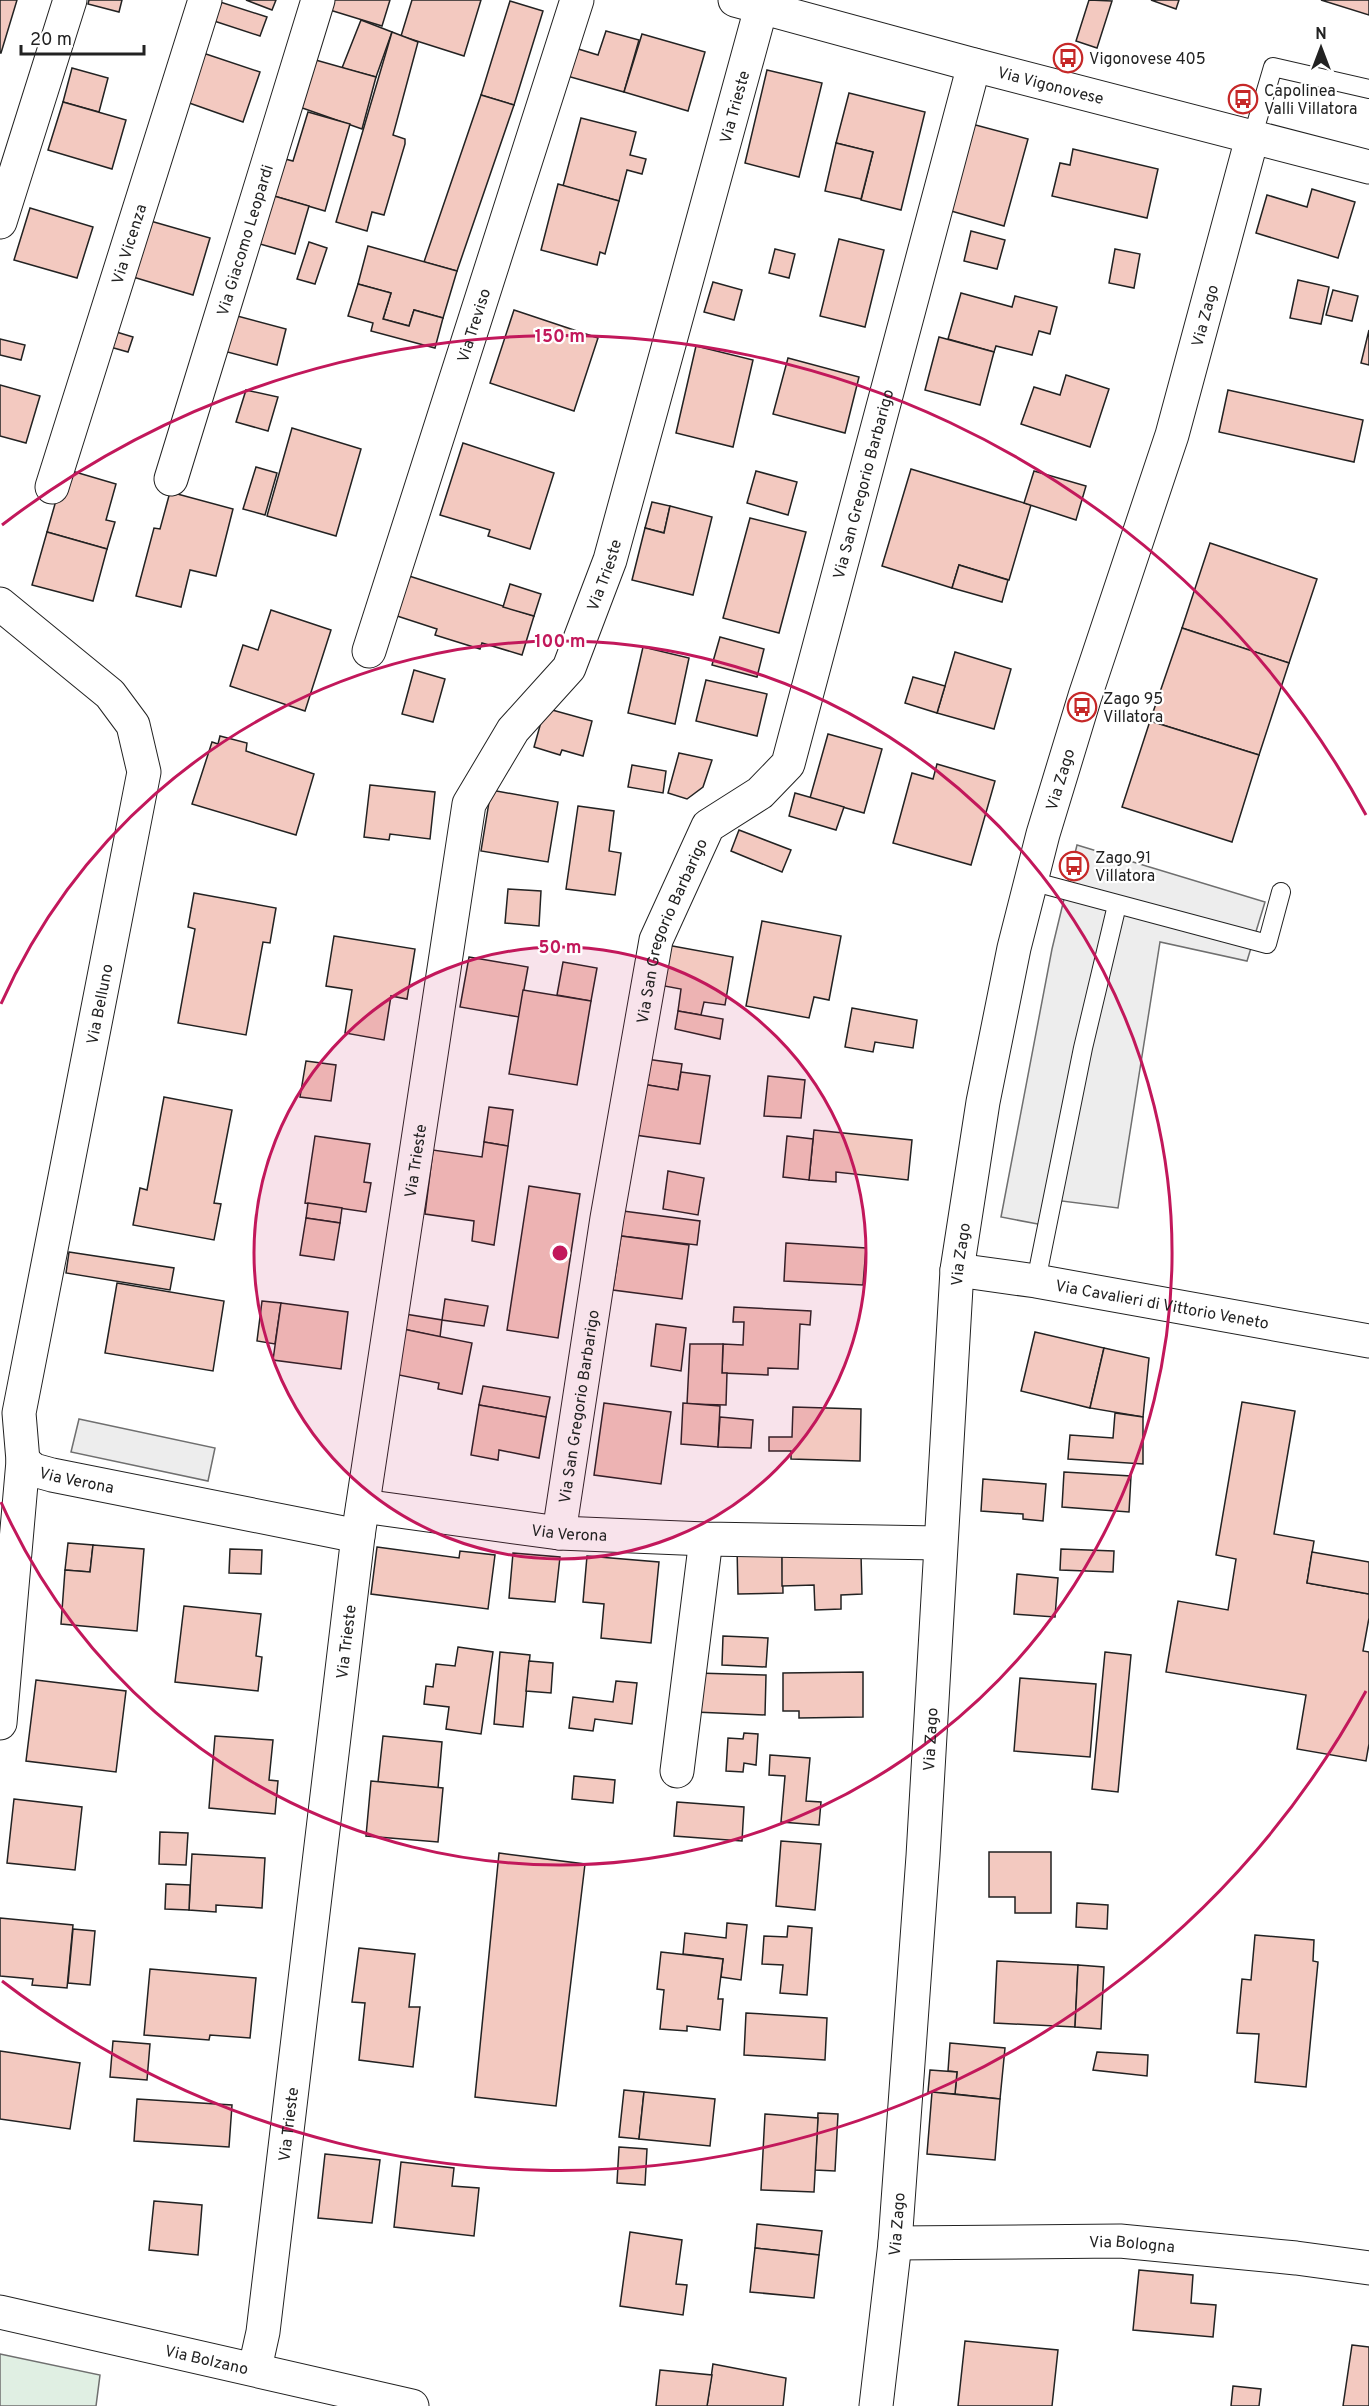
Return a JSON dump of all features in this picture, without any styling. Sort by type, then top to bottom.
[{"type":"street","points":[[0,222],[70,0]]},
{"type":"street","name":"Via Vicenza","points":[[52,487],[205,0]]},
{"type":"street","name":"Via Giacomo Leopardi","points":[[171,479],[318,0]]},
{"type":"street","name":"Via Treviso","points":[[369,651],[577,0]]},
{"type":"street","name":"Via Vigonovese","points":[[748,4],[974,66],[1369,167]]},
{"type":"street","name":"Via Trieste","points":[[255,2368],[263,2332],[360,1521],[469,804],[513,730],[569,668],[610,560],[748,4]]},
{"type":"street","name":"Via San Gregorio Barbarigo","points":[[559,1533],[607,1218],[656,940],[708,826],[760,793],[788,764],[974,66]]},
{"type":"street","name":"Via Zago","points":[[876,2406],[895,2243],[923,1856],[939,1543],[957,1270],[982,1102],[1014,948],[1031,881],[1085,696],[1172,435],[1252,138]]},
{"type":"street","name":"Via Belluno","points":[[0,604],[111,694],[132,725],[144,772],[19,1413],[23,1461]]},
{"type":"street","name":"Via Cavalieri di Vittorio Veneto","points":[[957,1270],[1036,1281],[1369,1341]]},
{"type":"street","name":"Via Verona","points":[[23,1461],[34,1470],[52,1474],[360,1521],[706,1539],[939,1543]]},
{"type":"street","name":"Via Verona","points":[[0,1723],[23,1461]]},
{"type":"street","points":[[676,1771],[706,1539]]},
{"type":"street","name":"Via Bologna","points":[[895,2243],[1120,2241],[1296,2258],[1369,2268]]},
{"type":"street","name":"Via Bolzano","points":[[0,2312],[255,2368],[334,2397],[412,2406]]},
{"type":"lane","points":[[1252,138],[1273,67],[1369,89]]},
{"type":"lane","points":[[1031,881],[1267,944],[1281,892]]},
{"type":"lane","points":[[1036,1281],[1083,1048],[1117,905]]},
{"type":"green space","points":[[0,2354],[100,2375],[96,2406],[0,2406]]},
{"type":"shaded area","points":[[1077,845],[1265,902],[1247,961],[1160,942],[1118,1208],[1054,1200],[1048,1226],[1001,1217],[1052,949]]},
{"type":"shaded area","points":[[79,1419],[215,1448],[208,1481],[71,1452]]},
{"type":"building","points":[[0,0],[17,0],[1,53],[0,53]]},
{"type":"building","points":[[89,0],[122,0],[119,12],[88,4]]},
{"type":"building","points":[[214,0],[267,17],[260,36],[205,18]]},
{"type":"building","points":[[246,0],[276,0],[272,10]]},
{"type":"building","points":[[322,0],[390,0],[382,26],[320,7]]},
{"type":"building","points":[[412,0],[481,0],[464,56],[401,36]]},
{"type":"building","points":[[1089,0],[1112,1],[1097,48],[1076,41]]},
{"type":"building","points":[[1151,0],[1179,0],[1176,9]]},
{"type":"building","points":[[1321,0],[1369,0],[1369,15]]},
{"type":"building","points":[[510,1],[543,11],[514,105],[481,95]]},
{"type":"building","points":[[361,20],[392,32],[376,77],[342,68]]},
{"type":"building","points":[[606,31],[639,40],[624,92],[567,76],[575,48],[598,55]]},
{"type":"building","points":[[392,32],[418,42],[393,135],[405,139],[405,144],[384,215],[372,212],[367,231],[336,222]]},
{"type":"building","points":[[642,34],[705,52],[688,111],[624,92]]},
{"type":"building","points":[[194,50],[260,72],[243,122],[178,99]]},
{"type":"building","points":[[305,57],[376,77],[362,129],[291,104]]},
{"type":"building","points":[[72,68],[108,78],[99,112],[63,102]]},
{"type":"building","points":[[767,70],[822,83],[799,177],[745,163]]},
{"type":"building","points":[[849,93],[925,112],[901,210],[861,200],[873,152],[836,143]]},
{"type":"building","points":[[481,95],[514,105],[457,271],[424,262]]},
{"type":"building","points":[[63,102],[126,120],[112,169],[48,150]]},
{"type":"building","points":[[308,112],[350,124],[325,211],[274,196],[285,159],[293,161]]},
{"type":"building","points":[[581,118],[636,132],[630,155],[646,159],[642,174],[627,170],[619,201],[563,186]]},
{"type":"building","points":[[968,123],[1028,139],[1004,226],[944,209]]},
{"type":"building","points":[[836,143],[873,152],[861,199],[825,191]]},
{"type":"building","points":[[1073,149],[1158,169],[1147,218],[1052,196],[1060,163],[1070,165]]},
{"type":"building","points":[[558,184],[619,201],[605,254],[600,252],[597,265],[541,250]]},
{"type":"building","points":[[1312,189],[1355,202],[1338,258],[1256,233],[1267,195],[1307,207]]},
{"type":"building","points":[[274,196],[309,206],[295,254],[260,244]]},
{"type":"building","points":[[30,208],[93,227],[77,278],[14,260]]},
{"type":"building","points":[[140,218],[210,238],[193,295],[123,274]]},
{"type":"building","points":[[971,231],[1005,240],[997,269],[964,261]]},
{"type":"building","points":[[839,239],[884,250],[865,327],[820,316]]},
{"type":"building","points":[[309,242],[327,248],[315,284],[297,279]]},
{"type":"building","points":[[368,246],[457,271],[443,318],[414,310],[409,326],[383,319],[391,293],[358,284]]},
{"type":"building","points":[[775,249],[795,254],[789,278],[769,273]]},
{"type":"building","points":[[1115,249],[1140,254],[1134,288],[1109,283]]},
{"type":"building","points":[[1298,280],[1329,287],[1321,324],[1290,318]]},
{"type":"building","points":[[713,282],[742,290],[734,320],[704,312]]},
{"type":"building","points":[[358,284],[391,293],[383,319],[409,326],[414,310],[443,318],[435,348],[371,331],[373,323],[348,316]]},
{"type":"building","points":[[1333,290],[1358,296],[1352,321],[1326,315]]},
{"type":"building","points":[[961,293],[1012,307],[1015,296],[1057,307],[1050,334],[1039,331],[1032,355],[996,346],[994,352],[948,339]]},
{"type":"building","points":[[514,310],[598,338],[574,411],[490,383]]},
{"type":"building","points":[[226,313],[286,329],[277,365],[216,349]]},
{"type":"building","points":[[100,327],[133,337],[128,352],[96,343]]},
{"type":"building","points":[[1369,330],[1369,365],[1361,363]]},
{"type":"building","points":[[939,337],[994,352],[980,405],[925,390]]},
{"type":"building","points":[[0,339],[25,345],[21,360],[0,355]]},
{"type":"building","points":[[696,346],[753,360],[733,447],[676,433]]},
{"type":"building","points":[[788,358],[859,377],[845,433],[773,414]]},
{"type":"building","points":[[1066,375],[1109,389],[1090,447],[1021,424],[1034,387],[1060,395]]},
{"type":"building","points":[[0,385],[40,396],[26,443],[0,436]]},
{"type":"building","points":[[246,390],[278,397],[268,431],[236,422]]},
{"type":"building","points":[[1228,390],[1363,420],[1354,462],[1219,432]]},
{"type":"building","points":[[292,428],[361,449],[336,536],[267,516]]},
{"type":"building","points":[[463,443],[554,473],[530,549],[488,536],[490,530],[440,515]]},
{"type":"building","points":[[256,467],[277,473],[265,515],[243,509]]},
{"type":"building","points":[[65,469],[116,484],[106,520],[115,522],[107,549],[47,532]]},
{"type":"building","points":[[911,469],[1031,505],[1009,580],[959,565],[952,588],[882,566]]},
{"type":"building","points":[[756,471],[797,482],[788,515],[747,503]]},
{"type":"building","points":[[1034,471],[1086,486],[1076,520],[1024,503]]},
{"type":"building","points":[[170,492],[233,509],[216,576],[190,570],[181,607],[136,596],[154,528],[160,529]]},
{"type":"building","points":[[652,502],[670,506],[664,533],[645,528]]},
{"type":"building","points":[[670,506],[712,517],[693,595],[632,580],[645,528],[664,533]]},
{"type":"building","points":[[750,518],[806,532],[779,633],[723,618]]},
{"type":"building","points":[[47,532],[107,549],[93,601],[32,585]]},
{"type":"building","points":[[1210,543],[1317,579],[1289,663],[1182,628]]},
{"type":"building","points":[[959,565],[1008,580],[1002,602],[952,588]]},
{"type":"building","points":[[406,575],[534,616],[522,655],[482,643],[480,649],[435,635],[437,629],[394,615]]},
{"type":"building","points":[[510,584],[541,594],[534,616],[503,607]]},
{"type":"building","points":[[271,610],[331,630],[305,711],[230,686],[243,645],[258,650]]},
{"type":"building","points":[[1182,628],[1289,663],[1259,755],[1150,721]]},
{"type":"building","points":[[720,637],[764,649],[757,677],[712,665]]},
{"type":"building","points":[[643,647],[689,658],[675,724],[628,713]]},
{"type":"building","points":[[955,652],[1011,669],[994,729],[937,713]]},
{"type":"building","points":[[414,670],[445,679],[433,722],[402,714]]},
{"type":"building","points":[[913,677],[945,686],[937,713],[905,703]]},
{"type":"building","points":[[706,680],[767,694],[757,736],[696,721]]},
{"type":"building","points":[[545,708],[592,721],[583,756],[562,750],[560,755],[534,747]]},
{"type":"building","points":[[1150,721],[1259,755],[1232,842],[1122,807]]},
{"type":"building","points":[[828,734],[882,749],[864,813],[810,798]]},
{"type":"building","points":[[220,736],[247,743],[246,751],[314,774],[296,835],[192,804],[212,742],[218,744]]},
{"type":"building","points":[[679,753],[712,760],[703,787],[687,799],[668,793]]},
{"type":"building","points":[[937,764],[995,781],[971,865],[893,843],[912,773],[933,779]]},
{"type":"building","points":[[632,765],[666,771],[663,793],[628,787]]},
{"type":"building","points":[[370,785],[435,792],[430,839],[390,834],[389,840],[364,837]]},
{"type":"building","points":[[491,790],[558,802],[548,862],[481,851]]},
{"type":"building","points":[[795,793],[844,807],[836,830],[789,816]]},
{"type":"building","points":[[578,806],[614,811],[609,851],[621,853],[615,895],[566,889]]},
{"type":"building","points":[[739,830],[791,850],[782,872],[731,851]]},
{"type":"building","points":[[508,889],[541,891],[539,926],[505,923]]},
{"type":"building","points":[[194,893],[276,908],[270,943],[263,942],[246,1035],[178,1023],[195,929],[188,927]]},
{"type":"building","points":[[762,921],[841,936],[829,1000],[814,997],[809,1018],[746,1006]]},
{"type":"building","points":[[334,936],[415,949],[407,999],[391,996],[384,1040],[345,1033],[352,990],[326,986]]},
{"type":"building","points":[[667,945],[733,957],[725,1005],[704,1002],[701,1015],[678,1011],[681,989],[659,985]]},
{"type":"building","points":[[469,957],[528,967],[519,1017],[460,1007]]},
{"type":"building","points":[[563,962],[597,968],[591,1001],[557,995]]},
{"type":"building","points":[[523,990],[591,1001],[577,1085],[509,1074]]},
{"type":"building","points":[[852,1008],[917,1020],[913,1048],[875,1042],[873,1052],[845,1047]]},
{"type":"building","points":[[678,1011],[723,1019],[720,1039],[675,1029]]},
{"type":"building","points":[[646,1059],[682,1064],[678,1090],[642,1084]]},
{"type":"building","points":[[306,1061],[336,1065],[331,1101],[300,1097]]},
{"type":"building","points":[[681,1072],[710,1076],[700,1144],[635,1135],[642,1084],[678,1090]]},
{"type":"building","points":[[768,1076],[805,1080],[801,1118],[764,1116]]},
{"type":"building","points":[[164,1097],[232,1110],[214,1203],[221,1204],[214,1240],[133,1225],[140,1188],[147,1190]]},
{"type":"building","points":[[489,1107],[513,1110],[508,1146],[484,1142]]},
{"type":"building","points":[[814,1130],[912,1140],[908,1180],[836,1172],[836,1182],[809,1180]]},
{"type":"building","points":[[315,1136],[370,1144],[364,1182],[371,1183],[366,1212],[305,1203]]},
{"type":"building","points":[[787,1136],[813,1139],[809,1180],[783,1177]]},
{"type":"building","points":[[484,1142],[508,1146],[494,1245],[472,1241],[474,1221],[425,1214],[433,1150],[482,1157]]},
{"type":"building","points":[[668,1171],[704,1178],[698,1215],[663,1209]]},
{"type":"building","points":[[529,1186],[580,1194],[558,1338],[507,1330]]},
{"type":"building","points":[[308,1203],[342,1208],[340,1223],[306,1218]]},
{"type":"building","points":[[623,1211],[700,1221],[697,1245],[621,1236]]},
{"type":"building","points":[[306,1218],[340,1223],[334,1260],[300,1255]]},
{"type":"building","points":[[621,1236],[689,1245],[682,1299],[613,1290]]},
{"type":"building","points":[[786,1243],[866,1248],[863,1285],[784,1281]]},
{"type":"building","points":[[69,1252],[174,1268],[170,1290],[66,1273]]},
{"type":"building","points":[[117,1283],[224,1301],[213,1371],[105,1353]]},
{"type":"building","points":[[445,1299],[488,1306],[484,1326],[442,1320]]},
{"type":"building","points":[[262,1301],[281,1303],[275,1344],[257,1341]]},
{"type":"building","points":[[281,1303],[348,1312],[341,1369],[273,1360]]},
{"type":"building","points":[[734,1307],[811,1311],[810,1325],[800,1324],[798,1369],[768,1368],[768,1375],[722,1373],[723,1344],[743,1345],[744,1322],[733,1322]]},
{"type":"building","points":[[405,1314],[442,1320],[440,1337],[403,1329]]},
{"type":"building","points":[[656,1324],[686,1328],[681,1371],[651,1366]]},
{"type":"building","points":[[403,1329],[472,1343],[462,1394],[438,1389],[439,1383],[394,1374]]},
{"type":"building","points":[[1035,1332],[1104,1348],[1090,1408],[1021,1391]]},
{"type":"building","points":[[690,1344],[723,1344],[722,1373],[727,1373],[726,1405],[687,1404]]},
{"type":"building","points":[[1104,1348],[1149,1358],[1143,1417],[1090,1408]]},
{"type":"building","points":[[483,1386],[550,1397],[546,1417],[479,1405]]},
{"type":"building","points":[[1242,1402],[1295,1411],[1274,1534],[1314,1541],[1307,1583],[1369,1594],[1369,1618],[1363,1651],[1369,1652],[1369,1744],[1366,1761],[1297,1749],[1306,1695],[1166,1672],[1178,1601],[1228,1610],[1236,1559],[1216,1555]]},
{"type":"building","points":[[604,1403],[671,1412],[661,1484],[594,1475]]},
{"type":"building","points":[[683,1403],[720,1406],[718,1447],[681,1444]]},
{"type":"building","points":[[479,1405],[546,1417],[539,1458],[499,1450],[498,1460],[471,1455]]},
{"type":"building","points":[[793,1407],[861,1409],[860,1461],[791,1459],[791,1451],[769,1451],[769,1437],[792,1437]]},
{"type":"building","points":[[1115,1413],[1143,1417],[1143,1464],[1068,1459],[1070,1435],[1113,1438]]},
{"type":"building","points":[[720,1417],[753,1420],[751,1448],[718,1447]]},
{"type":"building","points":[[1064,1472],[1131,1476],[1129,1512],[1062,1507]]},
{"type":"building","points":[[983,1479],[1046,1484],[1043,1521],[1023,1519],[1023,1514],[981,1511]]},
{"type":"building","points":[[68,1543],[93,1545],[90,1572],[65,1570]]},
{"type":"building","points":[[93,1545],[144,1549],[137,1631],[61,1624],[65,1570],[90,1572]]},
{"type":"building","points":[[782,1545],[783,1593],[738,1594],[737,1546]]},
{"type":"building","points":[[377,1547],[459,1558],[460,1551],[495,1555],[488,1609],[371,1594]]},
{"type":"building","points":[[230,1549],[262,1550],[261,1574],[229,1573]]},
{"type":"building","points":[[1061,1549],[1114,1551],[1113,1572],[1060,1570]]},
{"type":"building","points":[[1312,1552],[1369,1562],[1369,1594],[1307,1583]]},
{"type":"building","points":[[513,1553],[560,1557],[555,1602],[509,1598]]},
{"type":"building","points":[[861,1554],[862,1594],[841,1595],[841,1609],[815,1610],[814,1585],[782,1586],[782,1556]]},
{"type":"building","points":[[587,1556],[659,1562],[651,1643],[601,1638],[604,1604],[583,1602]]},
{"type":"building","points":[[1017,1574],[1058,1578],[1055,1617],[1014,1614]]},
{"type":"building","points":[[184,1606],[261,1614],[256,1656],[262,1657],[258,1691],[175,1682]]},
{"type":"building","points":[[723,1636],[768,1638],[766,1667],[722,1665]]},
{"type":"building","points":[[458,1647],[493,1652],[481,1734],[446,1729],[449,1707],[424,1704],[426,1686],[433,1687],[436,1664],[455,1666]]},
{"type":"building","points":[[500,1652],[530,1655],[523,1727],[494,1724]]},
{"type":"building","points":[[1105,1652],[1131,1655],[1118,1792],[1092,1789]]},
{"type":"building","points":[[529,1661],[553,1663],[551,1693],[526,1691]]},
{"type":"building","points":[[863,1672],[863,1717],[799,1718],[799,1711],[783,1711],[783,1673]]},
{"type":"building","points":[[697,1673],[766,1675],[765,1715],[695,1712]]},
{"type":"building","points":[[1020,1678],[1096,1684],[1090,1757],[1014,1751]]},
{"type":"building","points":[[36,1680],[126,1691],[116,1772],[26,1761]]},
{"type":"building","points":[[616,1681],[637,1683],[632,1724],[595,1719],[593,1731],[569,1728],[573,1697],[613,1702]]},
{"type":"building","points":[[744,1733],[758,1734],[756,1765],[744,1763],[743,1772],[726,1771],[728,1738],[743,1739]]},
{"type":"building","points":[[215,1736],[273,1740],[269,1780],[278,1781],[275,1814],[209,1808]]},
{"type":"building","points":[[383,1736],[442,1742],[438,1788],[378,1782]]},
{"type":"building","points":[[770,1755],[810,1758],[806,1801],[821,1802],[819,1825],[781,1822],[785,1776],[769,1775]]},
{"type":"building","points":[[574,1776],[615,1780],[613,1803],[572,1799]]},
{"type":"building","points":[[371,1781],[443,1788],[438,1842],[366,1836]]},
{"type":"building","points":[[14,1799],[82,1807],[75,1870],[7,1863]]},
{"type":"building","points":[[677,1802],[744,1807],[742,1841],[674,1836]]},
{"type":"building","points":[[160,1832],[188,1833],[186,1865],[159,1864]]},
{"type":"building","points":[[781,1841],[821,1844],[815,1910],[776,1906]]},
{"type":"building","points":[[989,1852],[1051,1852],[1051,1913],[1015,1913],[1015,1897],[989,1897]]},
{"type":"building","points":[[499,1853],[585,1864],[556,2106],[475,2097]]},
{"type":"building","points":[[192,1854],[265,1858],[262,1908],[216,1905],[216,1912],[189,1910]]},
{"type":"building","points":[[166,1884],[190,1885],[189,1910],[165,1909]]},
{"type":"building","points":[[1077,1903],[1108,1905],[1107,1929],[1076,1927]]},
{"type":"building","points":[[0,1918],[73,1925],[67,1988],[32,1985],[33,1979],[0,1976]]},
{"type":"building","points":[[727,1923],[747,1925],[741,1980],[721,1977],[723,1959],[683,1954],[685,1933],[726,1938]]},
{"type":"building","points":[[788,1926],[812,1928],[807,1995],[780,1993],[783,1965],[762,1964],[764,1936],[787,1937]]},
{"type":"building","points":[[73,1929],[95,1931],[90,1985],[68,1983]]},
{"type":"building","points":[[1255,1935],[1314,1940],[1313,1961],[1318,1962],[1306,2087],[1255,2082],[1259,2034],[1237,2033],[1242,1979],[1251,1980]]},
{"type":"building","points":[[359,1948],[415,1954],[409,2007],[420,2007],[413,2067],[359,2060],[365,2003],[352,2002]]},
{"type":"building","points":[[661,1952],[723,1959],[718,1999],[723,1999],[720,2030],[687,2026],[687,2031],[660,2029],[664,1990],[657,1989]]},
{"type":"building","points":[[997,1961],[1078,1965],[1075,2027],[994,2023]]},
{"type":"building","points":[[1078,1965],[1104,1967],[1101,2029],[1075,2027]]},
{"type":"building","points":[[150,1969],[256,1978],[250,2038],[210,2035],[209,2040],[144,2035]]},
{"type":"building","points":[[746,2013],[827,2018],[825,2060],[744,2055]]},
{"type":"building","points":[[113,2041],[150,2044],[147,2080],[110,2077]]},
{"type":"building","points":[[950,2043],[1005,2048],[1000,2099],[955,2094],[957,2072],[948,2071]]},
{"type":"building","points":[[0,2051],[80,2063],[70,2129],[0,2119]]},
{"type":"building","points":[[1097,2052],[1148,2055],[1147,2076],[1093,2070]]},
{"type":"building","points":[[930,2070],[957,2072],[955,2094],[928,2092]]},
{"type":"building","points":[[624,2090],[644,2092],[639,2139],[619,2137]]},
{"type":"building","points":[[644,2092],[715,2099],[710,2146],[639,2139]]},
{"type":"building","points":[[932,2092],[1000,2099],[995,2160],[927,2154]]},
{"type":"building","points":[[137,2099],[232,2105],[229,2147],[134,2141]]},
{"type":"building","points":[[818,2113],[838,2114],[835,2171],[815,2170]]},
{"type":"building","points":[[765,2114],[818,2118],[814,2192],[761,2190]]},
{"type":"building","points":[[619,2147],[647,2149],[645,2185],[617,2183]]},
{"type":"building","points":[[325,2154],[380,2160],[372,2223],[318,2218]]},
{"type":"building","points":[[401,2162],[454,2168],[452,2186],[479,2188],[474,2236],[394,2227]]},
{"type":"building","points":[[154,2201],[202,2205],[198,2255],[149,2250]]},
{"type":"building","points":[[757,2224],[822,2231],[819,2255],[755,2248]]},
{"type":"building","points":[[630,2232],[682,2240],[676,2284],[687,2285],[683,2315],[620,2306]]},
{"type":"building","points":[[755,2248],[819,2255],[814,2298],[750,2292]]},
{"type":"building","points":[[1139,2270],[1193,2275],[1191,2303],[1216,2305],[1213,2337],[1133,2330]]},
{"type":"building","points":[[965,2341],[1058,2350],[1052,2406],[958,2406]]},
{"type":"building","points":[[1352,2345],[1369,2347],[1369,2406],[1343,2406]]},
{"type":"building","points":[[713,2364],[786,2378],[783,2406],[707,2406]]},
{"type":"building","points":[[660,2370],[712,2375],[707,2406],[656,2406]]},
{"type":"building","points":[[1233,2386],[1261,2389],[1259,2406],[1231,2406]]},
{"type":"place","name":"Vigonovese 405","points":[[1068,58]]},
{"type":"place","name":"Capolinea Valli Villatora","points":[[1243,99]]},
{"type":"place","name":"Zago 95 Villatora","points":[[1082,707]]},
{"type":"place","name":"Zago 91 Villatora","points":[[1074,866]]}]
